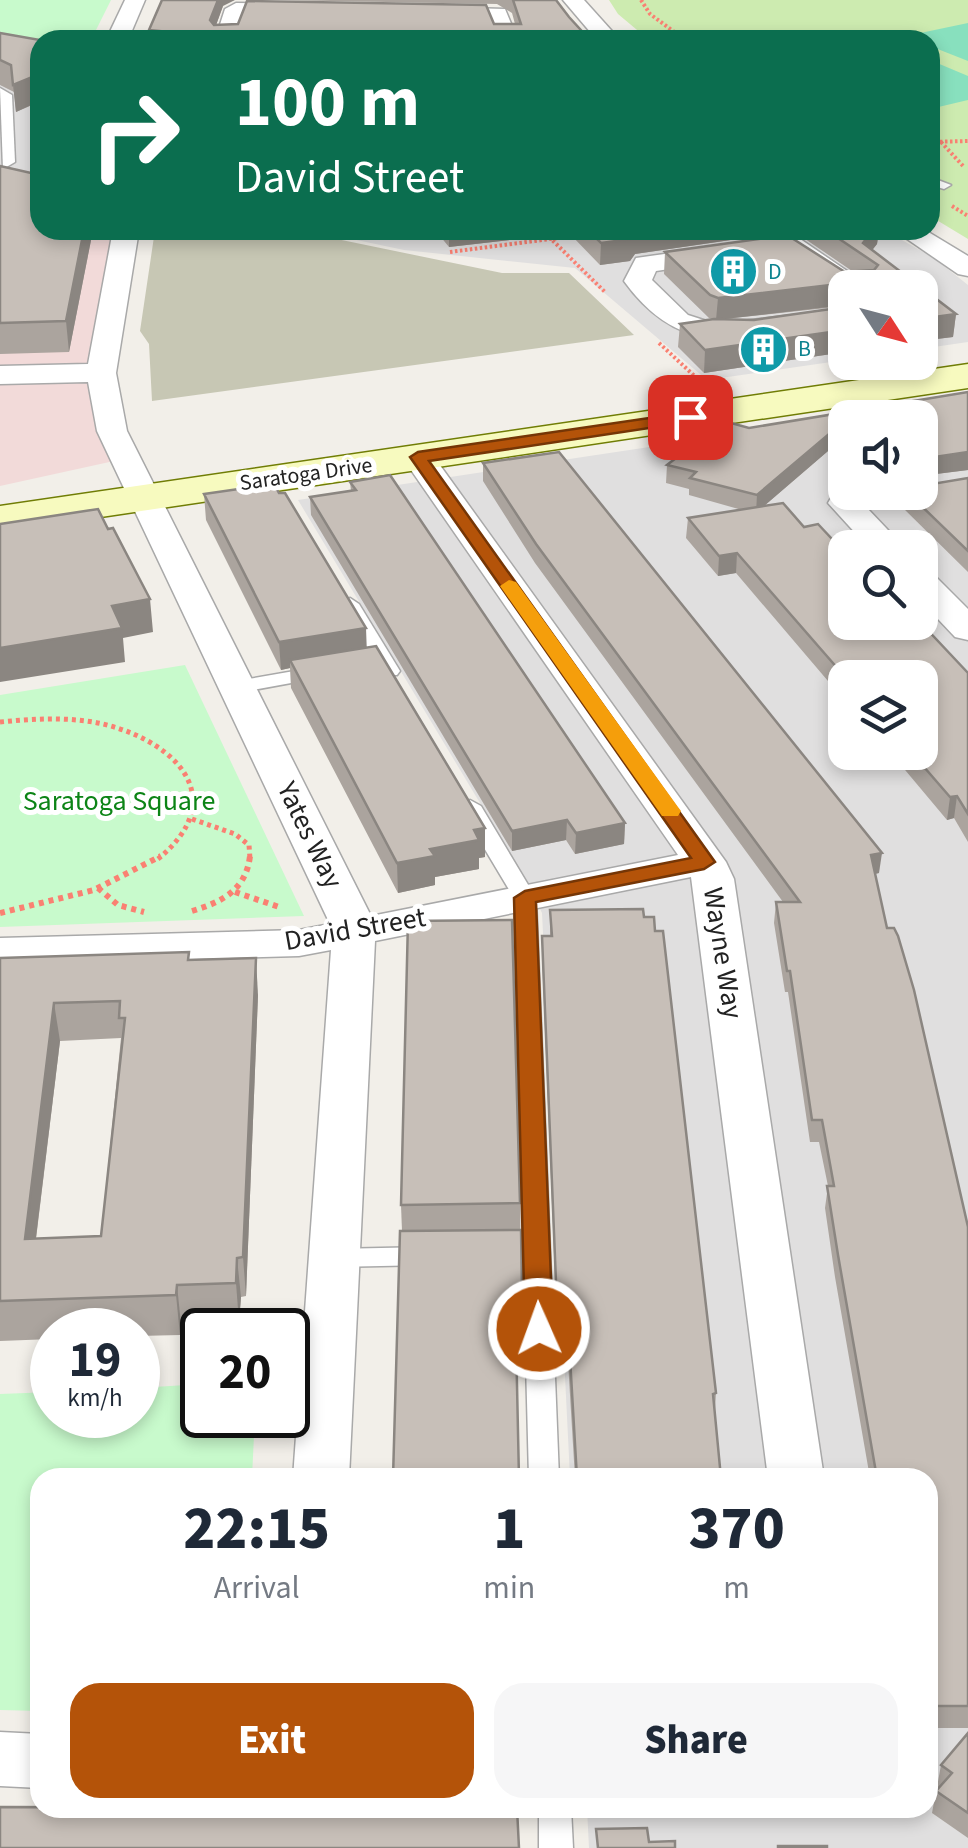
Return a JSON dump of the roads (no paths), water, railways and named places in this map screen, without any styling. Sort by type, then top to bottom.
[{"type":"main road","name":"Saratoga Drive","points":[[0,519],[138,488],[968,356]]},
{"type":"main road","name":"Saratoga Drive","points":[[0,497],[138,488],[418,457],[968,376]]},
{"type":"street","points":[[120,30],[134,0]]},
{"type":"street","points":[[573,0],[600,30]]},
{"type":"street","points":[[229,30],[236,8],[326,10]]},
{"type":"street","points":[[408,12],[497,14],[503,30]]},
{"type":"street","points":[[0,95],[4,166]]},
{"type":"street","name":"Yates Way","points":[[124,240],[102,373],[112,431],[348,911],[354,932],[322,1468]]},
{"type":"street","points":[[765,240],[646,264],[638,280],[678,321],[714,333],[828,319]]},
{"type":"street","points":[[785,240],[830,270]]},
{"type":"street","points":[[923,240],[968,268]]},
{"type":"street","points":[[0,375],[102,373]]},
{"type":"street","name":"Wayne Way","points":[[418,457],[704,862],[718,900],[795,1468]]},
{"type":"street","points":[[851,510],[870,530]]},
{"type":"street","points":[[938,598],[968,629]]},
{"type":"street","name":"David Street","points":[[0,951],[299,943],[704,862]]},
{"type":"street","points":[[0,1760],[30,1761]]},
{"type":"lane","points":[[338,584],[376,663],[404,695]]},
{"type":"lane","points":[[237,688],[334,670]]},
{"type":"lane","points":[[454,778],[525,898],[527,1255],[543,1468]]},
{"type":"lane","points":[[334,1258],[462,1256]]},
{"type":"lane","points":[[555,1818],[556,1848]]},
{"type":"place","name":"D","points":[[733,272]]},
{"type":"place","name":"B","points":[[763,349]]},
{"type":"park label","name":"Saratoga Square","points":[[119,801]]}]
